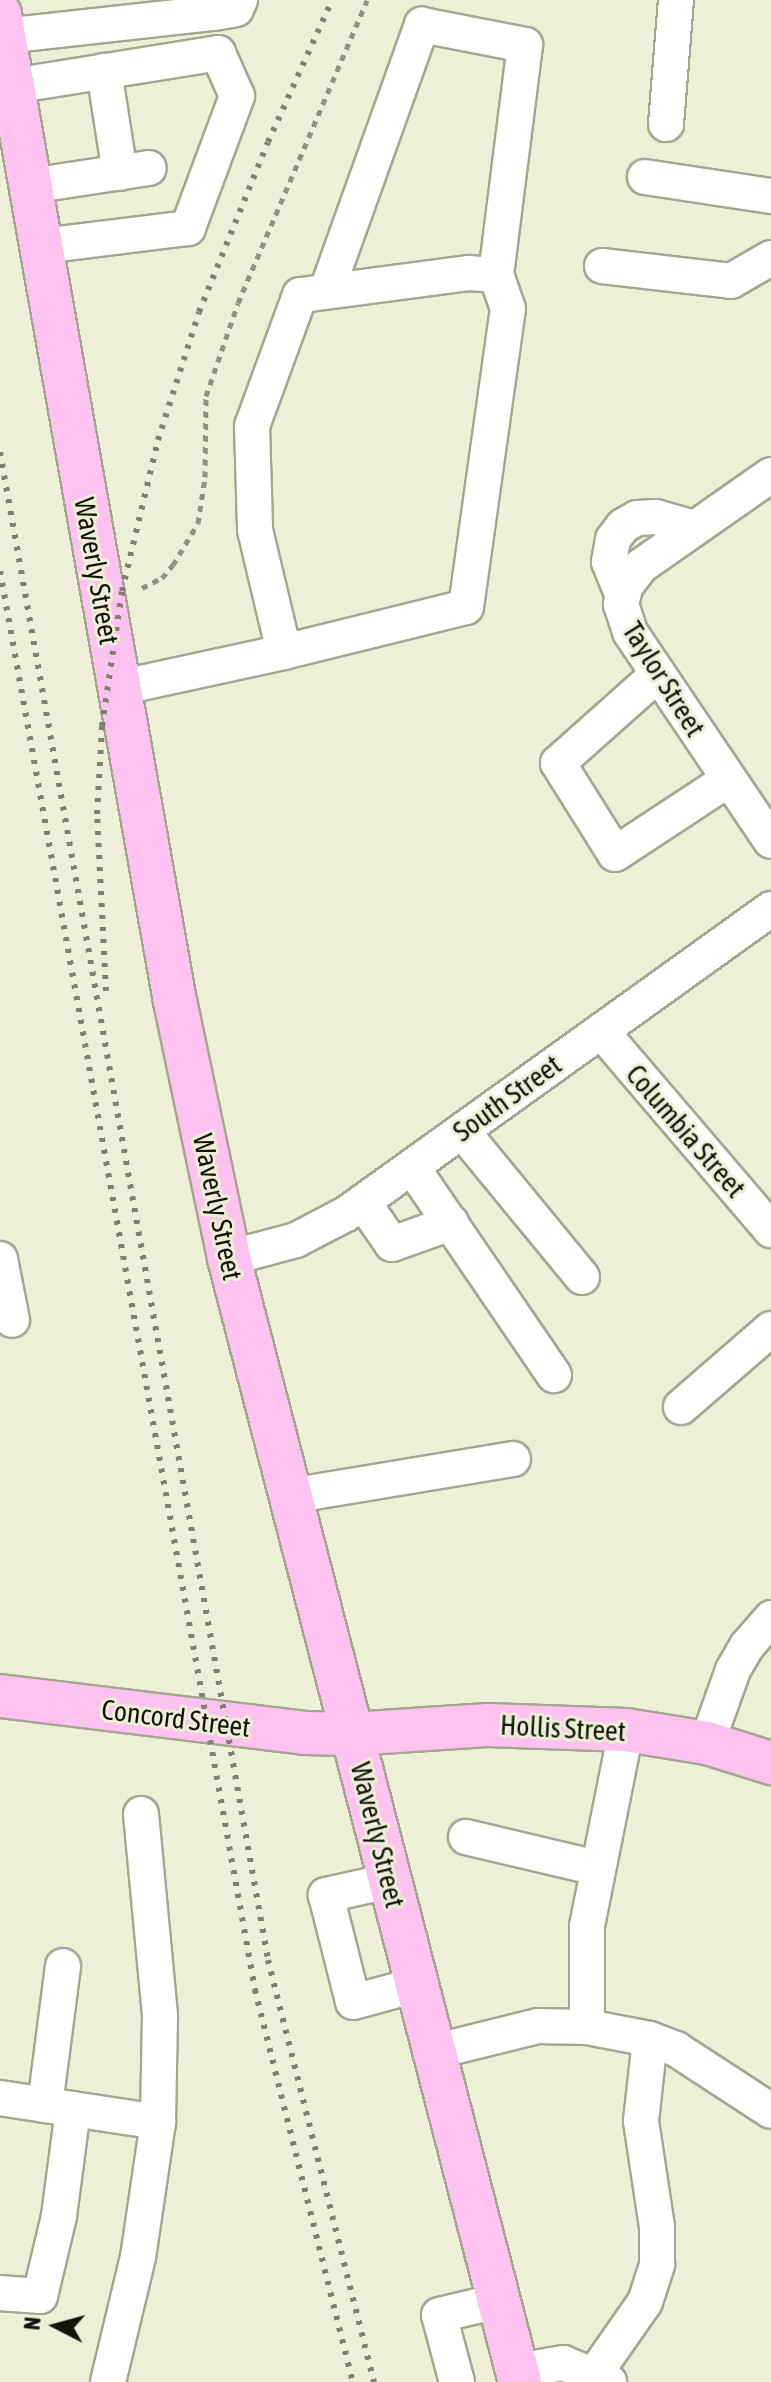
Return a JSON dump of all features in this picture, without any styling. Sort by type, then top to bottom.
[{"type":"main road","name":"Waverly Street","points":[[2,25],[175,1001],[229,1258],[518,2376]]},
{"type":"main road","name":"Concord Street","points":[[0,1696],[278,1731],[352,1734]]},
{"type":"main road","name":"Hollis Street","points":[[352,1734],[488,1725],[626,1730],[707,1743],[771,1763]]},
{"type":"street","points":[[2,25],[214,13],[236,9],[240,0]]},
{"type":"street","points":[[666,124],[676,0]]},
{"type":"street","points":[[118,688],[284,652],[466,607],[508,309],[496,275],[525,45],[422,25],[327,290]]},
{"type":"street","points":[[13,86],[218,53],[237,96],[188,228],[41,246]]},
{"type":"street","points":[[30,186],[135,170],[104,71]]},
{"type":"street","points":[[645,177],[771,196]]},
{"type":"street","points":[[602,266],[731,281],[771,258]]},
{"type":"street","points":[[284,652],[255,530],[252,426],[300,295],[468,273],[496,275]]},
{"type":"street","name":"Taylor Street","points":[[771,475],[641,566],[622,594],[625,624],[771,841]]},
{"type":"street","points":[[658,674],[558,763],[615,854],[729,779]]},
{"type":"street","name":"South Street","points":[[229,1258],[308,1235],[363,1202],[771,909]]},
{"type":"street","name":"Columbia Street","points":[[601,1031],[771,1230]]},
{"type":"street","points":[[462,1131],[582,1277]]},
{"type":"street","points":[[412,1167],[554,1375]]},
{"type":"street","points":[[363,1202],[392,1244],[451,1223]]},
{"type":"street","points":[[1,1267],[12,1320]]},
{"type":"street","points":[[681,1407],[771,1329]]},
{"type":"street","points":[[290,1496],[513,1459]]},
{"type":"street","points":[[707,1743],[739,1659],[771,1618]]},
{"type":"street","points":[[587,2027],[587,1926],[626,1730]]},
{"type":"street","points":[[108,2382],[138,2257],[158,2122],[160,2016],[141,1814]]},
{"type":"street","points":[[466,1837],[597,1868]]},
{"type":"street","points":[[389,1881],[326,1895],[353,2002],[416,1985]]},
{"type":"street","points":[[0,2293],[40,2296],[59,2216],[63,1966]]},
{"type":"street","points":[[433,2052],[538,2026],[587,2027],[650,2039],[691,2057],[771,2111]]},
{"type":"street","points":[[518,2376],[563,2363],[602,2378],[645,2302],[657,2264],[657,2227],[641,2121],[650,2039]]},
{"type":"street","points":[[0,2098],[158,2122]]},
{"type":"street","points":[[457,2382],[439,2315],[498,2301]]},
{"type":"path","points":[[142,588],[162,578],[198,523],[205,477],[206,396],[238,303],[367,0]]},
{"type":"railway","points":[[106,991],[97,814],[102,726],[122,591],[158,440],[199,312],[268,142],[332,0]]},
{"type":"railway","points":[[0,452],[268,1960],[374,2382]]},
{"type":"railway","points":[[0,571],[255,1990],[353,2382]]}]
